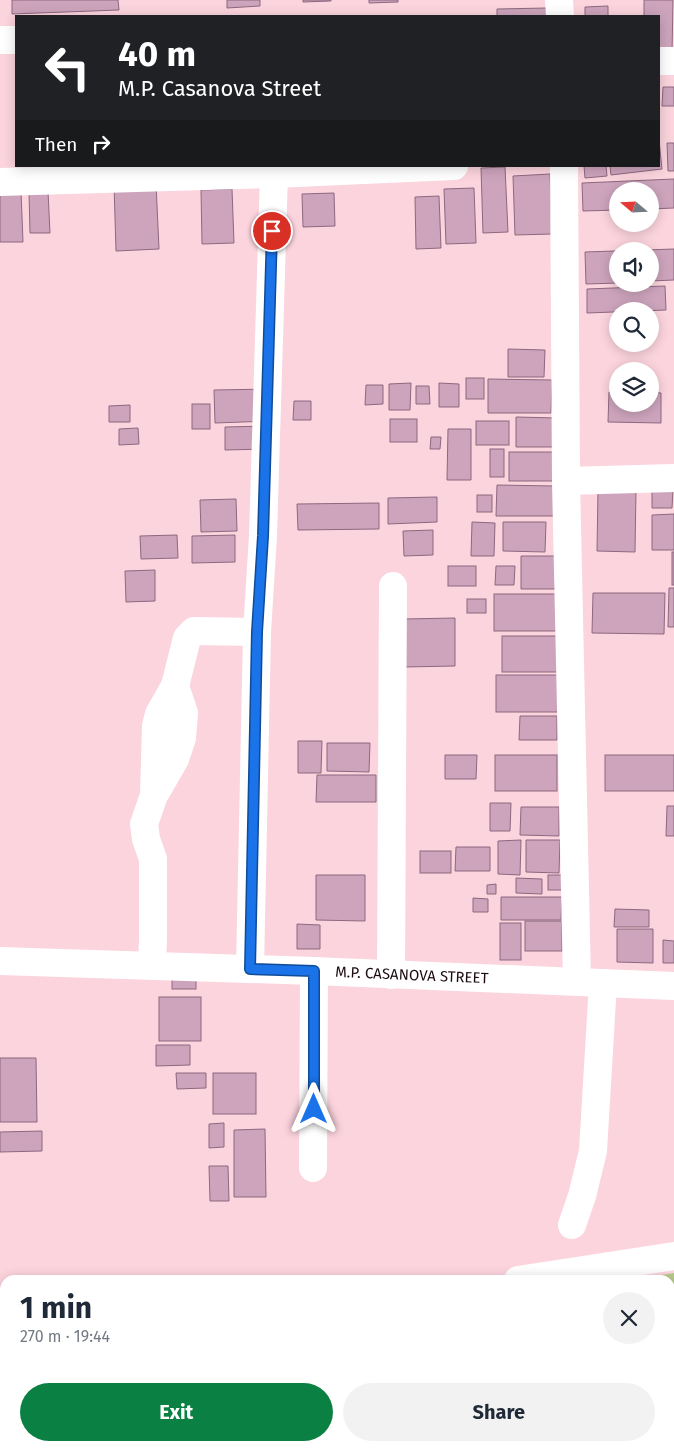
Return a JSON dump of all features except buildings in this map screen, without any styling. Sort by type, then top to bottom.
[{"type":"street","points":[[559,0],[560,15]]},
{"type":"street","points":[[0,40],[15,40]]},
{"type":"street","points":[[660,61],[674,61]]},
{"type":"street","points":[[0,164],[0,182],[274,174],[419,167]]},
{"type":"street","points":[[564,167],[566,481],[590,982],[593,1151],[582,1196],[572,1225]]},
{"type":"street","points":[[250,969],[257,632],[263,536],[274,174]]},
{"type":"street","points":[[566,481],[674,478]]},
{"type":"street","points":[[391,974],[393,586]]},
{"type":"street","points":[[152,965],[154,938],[153,859],[146,839],[144,824],[154,795],[175,759],[182,738],[184,713],[175,686],[187,638],[194,632],[257,632]]},
{"type":"street","name":"M.P. CASANOVA STREET","points":[[0,961],[314,971],[674,986]]},
{"type":"street","points":[[313,1168],[314,971]]},
{"type":"street","points":[[550,1275],[674,1256]]},
{"type":"route","points":[[272,231],[263,536],[257,632],[250,969],[314,971],[314,1109]]}]
